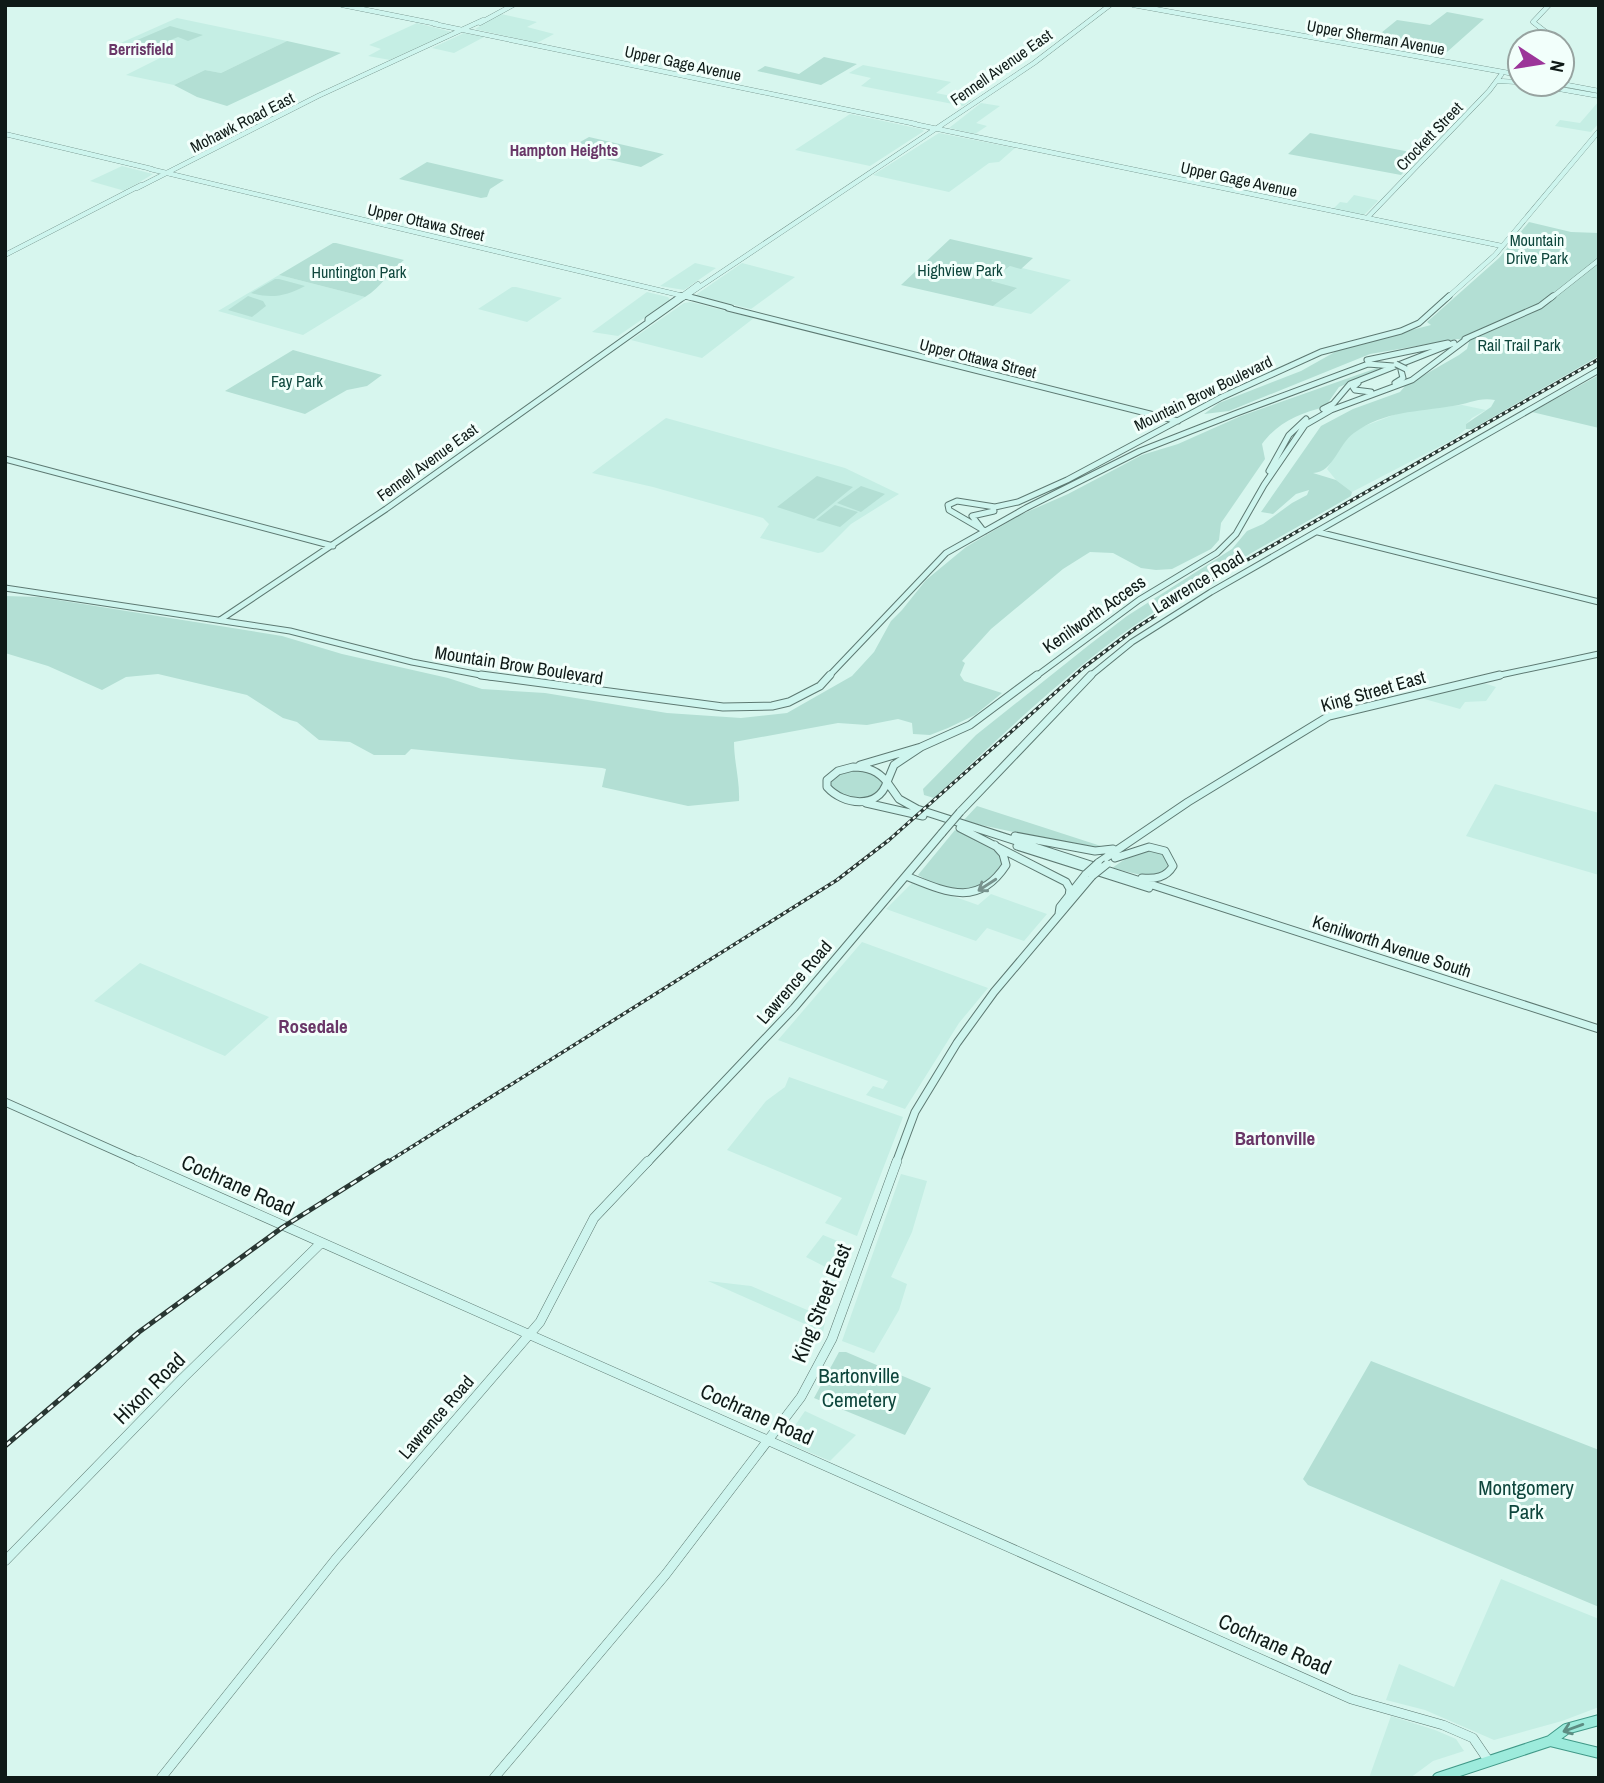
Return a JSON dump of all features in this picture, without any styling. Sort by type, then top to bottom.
[{"type":"main road","name":"Upper Gage Avenue","points":[[342,5],[1502,246]]},
{"type":"main road","name":"Mohawk Road East","points":[[5,255],[326,93],[513,5]]},
{"type":"main road","name":"Fennell Avenue East","points":[[219,621],[332,546],[708,280],[872,170],[952,121],[951,119],[1034,63],[1102,8],[1110,5]]},
{"type":"main road","name":"Upper Sherman Avenue","points":[[1133,5],[1506,75]]},
{"type":"main road","points":[[1538,28],[1533,22],[1549,5]]},
{"type":"main road","points":[[1492,71],[1506,76]]},
{"type":"main road","name":"Crockett Street","points":[[1367,218],[1496,84],[1501,75]]},
{"type":"main road","points":[[1496,84],[1506,79]]},
{"type":"main road","points":[[1576,87],[1599,91]]},
{"type":"main road","points":[[1576,92],[1599,96]]},
{"type":"main road","name":"Mountain Brow Boulevard","points":[[982,528],[972,519],[974,514],[1007,509],[1223,397],[1321,352],[1408,328],[1425,318],[1488,262],[1599,131]]},
{"type":"main road","name":"Upper Ottawa Street","points":[[5,134],[653,289],[1179,421]]},
{"type":"main road","points":[[1371,392],[1358,392],[1353,387],[1540,306],[1599,260]]},
{"type":"main road","points":[[1352,366],[1463,341]]},
{"type":"main road","points":[[1323,410],[1333,404],[1350,384],[1463,341]]},
{"type":"main road","name":"Kenilworth Access","points":[[846,768],[876,762],[921,747],[958,732],[983,717],[1139,600],[1217,553],[1236,534],[1297,433],[1312,420],[1405,383],[1463,341]]},
{"type":"main road","points":[[1313,385],[1352,366],[1373,360],[1403,369],[1410,377],[1405,383]]},
{"type":"main road","points":[[982,528],[999,523],[1140,451],[1368,364],[1394,365]]},
{"type":"main road","name":"Kenilworth Access","points":[[1264,485],[1276,457],[1299,424],[1323,410],[1401,380],[1404,376],[1403,369]]},
{"type":"main road","name":"Lawrence Road","points":[[161,1778],[326,1570],[529,1334],[559,1294],[586,1230],[600,1212],[772,1032],[960,812],[1090,676],[1132,642],[1211,592],[1599,370]]},
{"type":"main road","points":[[5,459],[332,546]]},
{"type":"main road","name":"Mountain Brow Boulevard","points":[[982,528],[974,528],[960,519],[949,510],[948,505],[957,501],[995,507],[1018,502]]},
{"type":"main road","name":"Mountain Brow Boulevard","points":[[5,587],[290,632],[412,662],[500,679],[723,707],[758,708],[789,702],[820,686],[917,582],[946,554],[982,528]]},
{"type":"main road","points":[[1317,532],[1599,602]]},
{"type":"main road","name":"King Street East","points":[[1059,914],[1060,907],[1069,896],[1123,844],[1143,835],[1198,796],[1329,716],[1404,696],[1599,653]]},
{"type":"main road","name":"Kenilworth Access","points":[[886,783],[895,764],[921,747]]},
{"type":"main road","points":[[846,768],[832,774],[826,783],[832,794],[848,801],[874,798],[883,792],[886,783]]},
{"type":"main road","name":"Kenilworth Avenue South","points":[[846,768],[872,770],[880,774],[892,794],[907,805],[1599,1029]]},
{"type":"main road","name":"Kenilworth Avenue South","points":[[848,801],[897,808],[1158,891],[1176,894]]},
{"type":"main road","points":[[971,826],[1095,851],[1110,851],[1123,844]]},
{"type":"main road","points":[[960,828],[1066,882],[1070,889],[1069,896]]},
{"type":"main road","name":"King Street East","points":[[1102,863],[1139,842],[1143,835]]},
{"type":"main road","points":[[906,876],[956,893],[984,890],[999,877],[1006,865],[1003,854],[995,845]]},
{"type":"main road","points":[[1115,858],[1133,849],[1147,847],[1162,850],[1172,859],[1173,868],[1162,877],[1132,877]]},
{"type":"main road","name":"King Street East","points":[[494,1778],[666,1574],[801,1397],[832,1339],[915,1112],[957,1043],[994,992],[1059,914],[1066,910],[1089,875]]},
{"type":"main road","name":"Cochrane Road","points":[[5,1102],[1351,1699],[1443,1725],[1473,1738],[1488,1760]]},
{"type":"main road","name":"Hixon Road","points":[[5,1561],[173,1387],[321,1243]]},
{"type":"main road","points":[[1438,1778],[1550,1741],[1566,1729],[1599,1720]]},
{"type":"main road","points":[[1550,1741],[1599,1753]]},
{"type":"shaded area","points":[[501,14],[537,22],[527,27],[554,34],[537,43],[475,29]]},
{"type":"shaded area","points":[[177,18],[287,41],[221,73],[205,70],[174,85],[126,75],[162,57],[114,46]]},
{"type":"shaded area","points":[[417,23],[452,32],[390,60],[368,56],[381,49],[369,45]]},
{"type":"shaded area","points":[[464,33],[484,37],[454,53],[432,48]]},
{"type":"shaded area","points":[[863,65],[951,82],[936,93],[972,100],[963,106],[861,86],[871,78],[849,73]]},
{"type":"shaded area","points":[[1599,101],[1599,123],[1591,132],[1555,126],[1560,120],[1580,123]]},
{"type":"shaded area","points":[[981,103],[1000,106],[976,123],[987,126],[975,134],[949,128]]},
{"type":"shaded area","points":[[850,114],[924,131],[870,166],[795,150]]},
{"type":"shaded area","points":[[939,133],[1015,148],[999,162],[989,163],[949,192],[873,175]]},
{"type":"shaded area","points":[[122,166],[153,174],[125,191],[90,181]]},
{"type":"shaded area","points":[[1354,195],[1378,201],[1364,215],[1333,209],[1340,202],[1347,203]]},
{"type":"shaded area","points":[[695,263],[716,268],[684,290],[660,286]]},
{"type":"shaded area","points":[[742,263],[795,277],[751,309],[697,296],[697,294]]},
{"type":"shaded area","points":[[1010,266],[1071,280],[1031,314],[993,306],[1016,289],[991,282]]},
{"type":"shaded area","points":[[279,275],[365,297],[303,335],[218,311]]},
{"type":"shaded area","points":[[512,287],[562,298],[527,322],[478,309]]},
{"type":"shaded area","points":[[647,292],[668,297],[670,300],[618,336],[592,332]]},
{"type":"shaded area","points":[[691,302],[754,318],[702,358],[631,340],[684,303]]},
{"type":"shaded area","points":[[1462,405],[1486,410],[1472,418],[1466,424],[1466,429],[1454,439],[1352,492],[1327,469],[1345,439],[1362,427],[1404,411]]},
{"type":"shaded area","points":[[666,418],[845,468],[899,494],[851,524],[823,552],[818,553],[760,538],[769,524],[763,518],[592,473]]},
{"type":"shaded area","points":[[1484,683],[1496,687],[1486,701],[1465,702],[1460,709],[1421,698]]},
{"type":"shaded area","points":[[1495,784],[1599,813],[1599,875],[1466,836]]},
{"type":"shaded area","points":[[913,882],[978,905],[991,894],[1047,914],[1024,941],[987,928],[976,941],[886,909]]},
{"type":"shaded area","points":[[862,942],[988,988],[959,1023],[905,1109],[866,1095],[873,1086],[883,1089],[888,1081],[778,1040]]},
{"type":"shaded area","points":[[140,963],[269,1017],[225,1056],[94,1001]]},
{"type":"shaded area","points":[[789,1077],[903,1117],[857,1236],[825,1223],[842,1198],[727,1150],[766,1101],[785,1087]]},
{"type":"shaded area","points":[[901,1174],[927,1181],[912,1232],[891,1277],[907,1284],[899,1310],[874,1353],[842,1341]]},
{"type":"shaded area","points":[[823,1235],[852,1247],[841,1275],[806,1257]]},
{"type":"shaded area","points":[[708,1281],[751,1286],[826,1318],[823,1332]]},
{"type":"shaded area","points":[[805,1411],[856,1435],[830,1461],[790,1444],[785,1440]]},
{"type":"shaded area","points":[[1501,1579],[1599,1619],[1599,1707],[1562,1721],[1494,1740],[1425,1710],[1386,1700],[1399,1664],[1454,1687]]},
{"type":"shaded area","points":[[1391,1716],[1456,1739],[1464,1751],[1433,1761],[1410,1778],[1369,1778]]},
{"type":"green space","points":[[1447,12],[1484,19],[1447,52],[1387,44],[1381,49],[1365,46],[1397,20],[1430,25]]},
{"type":"green space","points":[[170,26],[203,35],[188,41],[178,37],[156,46],[135,41]]},
{"type":"green space","points":[[287,41],[341,53],[227,106],[197,97],[174,85],[205,70],[221,73]]},
{"type":"green space","points":[[824,57],[857,64],[821,85],[757,71],[765,66],[799,74]]},
{"type":"green space","points":[[1310,133],[1421,154],[1401,175],[1288,154]]},
{"type":"green space","points":[[589,137],[664,154],[641,167],[566,150]]},
{"type":"green space","points":[[427,162],[504,180],[490,189],[487,197],[481,198],[399,179]]},
{"type":"green space","name":"Rail Trail Park","points":[[1529,222],[1571,232],[1599,233],[1599,356],[1472,429],[1466,429],[1466,424],[1491,407],[1495,400],[1479,400],[1401,413],[1377,420],[1354,433],[1326,468],[1313,473],[1336,480],[1352,492],[1351,496],[1203,581],[1118,637],[1047,695],[934,798],[924,795],[923,789],[976,735],[1089,645],[1127,616],[1232,549],[1247,531],[1263,524],[1307,495],[1309,490],[1296,494],[1273,514],[1261,512],[1321,426],[1353,409],[1400,392],[1405,386],[1459,355],[1467,349],[1469,342],[1458,339],[1370,354],[1229,411],[1204,414],[1219,403],[1301,371],[1342,348],[1431,325],[1427,322],[1499,258]]},
{"type":"green space","name":"Highview Park","points":[[950,239],[1033,258],[1021,269],[1010,266],[991,281],[1017,288],[993,306],[901,285]]},
{"type":"green space","name":"Huntington Park","points":[[333,243],[404,260],[365,297],[279,275]]},
{"type":"green space","points":[[275,279],[305,286],[279,296],[251,293]]},
{"type":"green space","points":[[248,296],[263,301],[266,306],[252,317],[228,310]]},
{"type":"green space","name":"Fay Park","points":[[293,350],[382,375],[367,386],[347,390],[305,414],[225,391]]},
{"type":"green space","points":[[1377,368],[1381,370],[1339,387],[1325,407],[1290,420],[1268,436],[1262,444],[1265,459],[1221,523],[1219,540],[1211,549],[1172,569],[1156,570],[1141,568],[1113,553],[1090,552],[1063,569],[991,629],[962,661],[965,663],[960,675],[964,681],[1002,693],[975,715],[930,735],[913,734],[912,723],[898,719],[867,725],[838,723],[734,742],[739,801],[688,806],[602,787],[606,769],[602,768],[411,749],[405,755],[374,755],[350,742],[319,740],[297,722],[283,718],[247,695],[158,674],[126,677],[102,690],[48,666],[5,653],[5,596],[39,597],[282,636],[482,689],[545,693],[667,713],[741,718],[787,713],[852,676],[874,652],[891,621],[926,580],[966,547],[1020,515],[1068,494],[1142,455],[1178,444],[1241,416]]},
{"type":"green space","points":[[1599,375],[1599,428],[1532,412]]},
{"type":"green space","points":[[817,476],[853,487],[814,519],[777,507]]},
{"type":"green space","points":[[861,486],[885,494],[861,512],[837,503]]},
{"type":"green space","points":[[835,505],[858,512],[840,527],[816,520]]},
{"type":"green space","points":[[852,769],[877,775],[882,782],[881,791],[868,797],[856,798],[831,789],[833,778]]},
{"type":"green space","points":[[977,806],[1107,848],[1095,850],[963,821]]},
{"type":"green space","points":[[955,830],[995,850],[1002,861],[987,883],[970,890],[952,889],[918,875]]},
{"type":"green space","points":[[1140,849],[1161,852],[1171,861],[1167,871],[1149,877],[1112,868]]},
{"type":"green space","name":"Bartonville Cemetery","points":[[839,1352],[846,1352],[931,1388],[905,1435],[814,1398]]},
{"type":"green space","name":"Montgomery Park","points":[[1371,1361],[1599,1450],[1599,1607],[1308,1485],[1303,1479]]},
{"type":"railway","points":[[386,1163],[837,880],[889,840],[1083,668],[1136,628],[1207,583],[1599,359]]},
{"type":"railway","points":[[5,1446],[139,1332],[283,1227],[388,1161]]},
{"type":"district","name":"Berrisfield","points":[[141,49]]},
{"type":"district","name":"Hampton Heights","points":[[564,150]]},
{"type":"district","name":"Rosedale","points":[[313,1026]]},
{"type":"district","name":"Bartonville","points":[[1275,1138]]},
{"type":"park label","name":"Mountain Drive Park","points":[[1537,249]]}]
